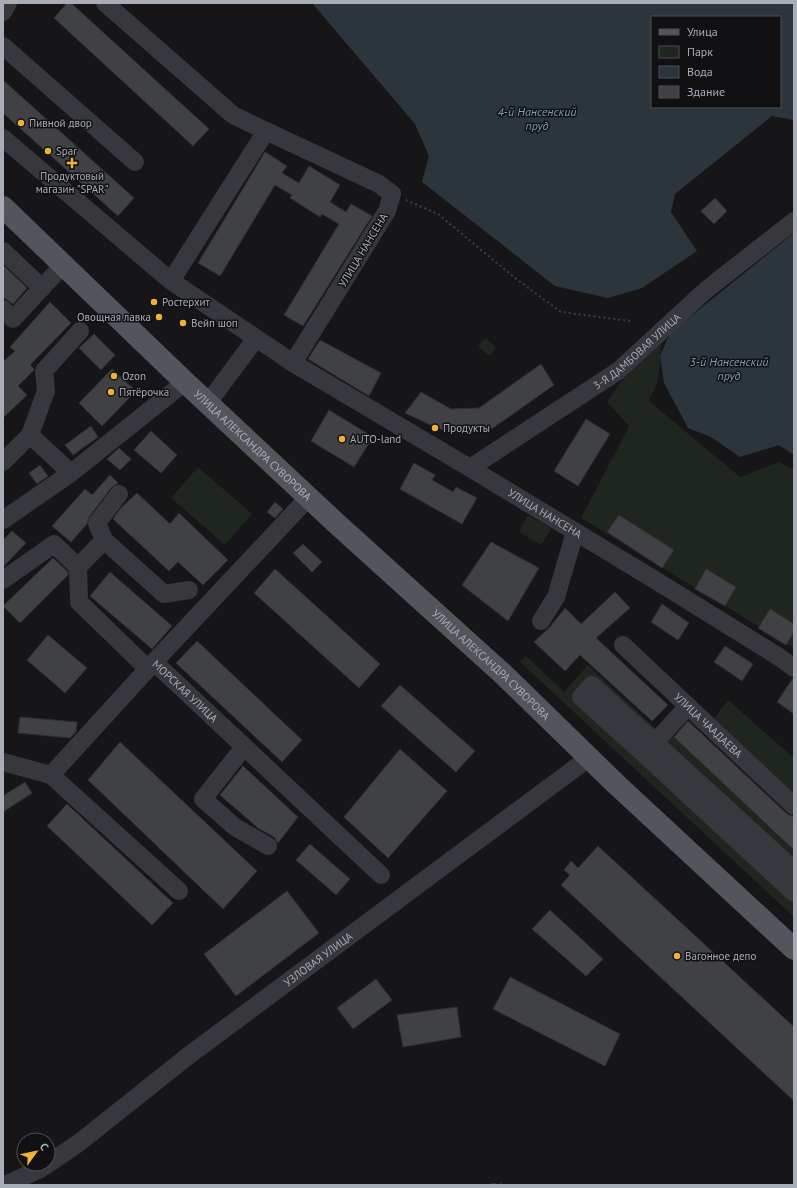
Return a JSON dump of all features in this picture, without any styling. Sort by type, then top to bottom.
[{"type":"main road","name":"УЛИЦА АЛЕКСАНДРА СУВОРОВА","points":[[3,207],[185,382],[504,674],[623,790],[794,949]]},
{"type":"street","points":[[3,12],[8,3]]},
{"type":"street","points":[[105,3],[233,115],[379,184],[392,194]]},
{"type":"street","points":[[3,46],[135,162]]},
{"type":"street","points":[[171,281],[266,131]]},
{"type":"street","name":"УЛИЦА НАНСЕНА","points":[[3,138],[171,281],[256,338],[294,363],[662,584],[779,657],[794,668]]},
{"type":"street","name":"УЛИЦА НАНСЕНА","points":[[294,363],[387,211],[392,194]]},
{"type":"street","name":"3-Я ДАМБОВАЯ УЛИЦА","points":[[470,468],[618,371],[706,290],[794,221]]},
{"type":"street","points":[[3,251],[42,288]]},
{"type":"street","points":[[3,310],[13,319],[63,265]]},
{"type":"street","points":[[3,462],[30,435],[46,391],[44,371],[80,331]]},
{"type":"street","points":[[208,403],[256,338]]},
{"type":"street","name":"УЛИЦА АЛЕКСАНДРА СУВОРОВА","points":[[3,520],[71,473],[185,382]]},
{"type":"street","points":[[30,435],[71,473]]},
{"type":"street","points":[[118,494],[97,523],[104,540],[164,594],[189,590]]},
{"type":"street","name":"МОРСКАЯ УЛИЦА","points":[[309,497],[151,665],[244,747],[381,875]]},
{"type":"street","points":[[541,621],[556,597],[575,532]]},
{"type":"street","points":[[78,567],[104,540]]},
{"type":"street","points":[[3,580],[54,544],[78,567],[79,602],[151,665],[51,775]]},
{"type":"street","name":"УЛИЦА ЧААДАЕВА","points":[[622,644],[794,806]]},
{"type":"street","points":[[649,748],[688,706]]},
{"type":"street","points":[[244,747],[203,799],[235,827],[268,846]]},
{"type":"street","points":[[649,748],[794,870]]},
{"type":"street","points":[[649,748],[794,893]]},
{"type":"street","name":"УЗЛОВАЯ УЛИЦА","points":[[56,1158],[80,1142],[195,1051],[590,757]]},
{"type":"street","points":[[3,762],[51,775],[179,891]]},
{"type":"street","name":"УЗЛОВАЯ УЛИЦА","points":[[5,1185],[35,1172]]},
{"type":"path","points":[[392,194],[438,214],[515,278],[561,312],[630,321]]},
{"type":"green space","points":[[663,327],[658,381],[649,401],[740,477],[779,462],[794,470],[794,648],[581,518],[629,426],[607,402],[644,348]]},
{"type":"green space","points":[[485,338],[496,347],[490,356],[478,347]]},
{"type":"green space","points":[[198,467],[252,514],[225,545],[171,498]]},
{"type":"green space","points":[[528,515],[552,528],[541,545],[519,532]]},
{"type":"green space","points":[[526,656],[564,692],[588,665],[668,740],[671,734],[794,850],[794,917],[520,662]]},
{"type":"green space","points":[[728,700],[794,758],[794,798],[713,720]]},
{"type":"water","name":"4-й Нансенский пруд","points":[[312,3],[794,3],[794,120],[772,116],[675,194],[671,212],[697,251],[642,288],[608,298],[555,286],[422,182],[429,156],[415,124]]},
{"type":"water","name":"3-й Нансенский пруд","points":[[794,233],[794,455],[779,445],[740,457],[711,437],[688,428],[664,383],[660,356],[670,333]]},
{"type":"building","points":[[67,3],[71,3],[209,129],[193,146],[54,18]]},
{"type":"building","points":[[3,80],[134,198],[118,216],[3,113]]},
{"type":"building","points":[[265,152],[287,166],[282,173],[299,183],[309,166],[340,185],[330,202],[346,212],[351,204],[372,216],[303,326],[284,315],[339,224],[322,214],[320,217],[290,198],[292,195],[275,185],[220,276],[198,263]]},
{"type":"building","points":[[715,198],[727,211],[714,224],[701,211]]},
{"type":"building","points":[[3,265],[27,288],[13,304],[3,297]]},
{"type":"building","points":[[50,302],[71,323],[30,365],[34,370],[18,386],[27,395],[3,418],[3,362],[15,351],[10,347]]},
{"type":"building","points":[[94,334],[115,355],[101,370],[79,348]]},
{"type":"building","points":[[320,340],[381,373],[369,396],[308,359]]},
{"type":"building","points":[[541,364],[554,385],[493,428],[461,433],[447,431],[405,413],[421,392],[451,409],[479,408]]},
{"type":"building","points":[[112,369],[136,391],[102,426],[79,403]]},
{"type":"building","name":"AUTO-land","points":[[329,410],[373,437],[354,467],[311,441]]},
{"type":"building","points":[[586,419],[610,434],[578,486],[554,471]]},
{"type":"building","points":[[91,426],[98,437],[73,455],[65,445]]},
{"type":"building","points":[[151,431],[177,455],[161,473],[134,450]]},
{"type":"building","points":[[119,448],[131,459],[120,470],[107,459]]},
{"type":"building","points":[[414,463],[435,475],[432,480],[453,492],[456,487],[477,498],[462,524],[400,489]]},
{"type":"building","points":[[40,465],[48,476],[37,484],[29,473]]},
{"type":"building","points":[[110,475],[118,483],[111,488],[89,517],[87,524],[71,542],[52,526],[85,489],[92,495]]},
{"type":"building","points":[[137,493],[170,524],[179,513],[228,560],[203,585],[178,562],[169,571],[113,519],[121,508]]},
{"type":"building","points":[[275,502],[283,509],[275,518],[267,512]]},
{"type":"building","points":[[619,515],[674,550],[662,568],[607,532]]},
{"type":"building","points":[[12,531],[26,543],[3,567],[3,540]]},
{"type":"building","points":[[491,542],[539,568],[508,621],[462,585]]},
{"type":"building","points":[[303,544],[322,562],[312,572],[293,553]]},
{"type":"building","points":[[53,558],[68,572],[68,575],[20,623],[3,606]]},
{"type":"building","points":[[275,569],[380,664],[359,688],[254,593]]},
{"type":"building","points":[[706,569],[736,587],[725,606],[695,589]]},
{"type":"building","points":[[110,572],[172,626],[152,649],[90,596]]},
{"type":"building","points":[[615,592],[630,608],[596,638],[668,705],[652,721],[580,655],[565,671],[534,642],[550,627],[565,608],[581,624]]},
{"type":"building","points":[[662,604],[689,623],[678,640],[651,622]]},
{"type":"building","points":[[770,609],[794,624],[794,632],[786,645],[758,628]]},
{"type":"building","points":[[48,635],[87,668],[65,693],[27,660]]},
{"type":"building","points":[[197,641],[302,740],[282,762],[176,663]]},
{"type":"building","points":[[725,646],[753,664],[742,681],[714,662]]},
{"type":"building","points":[[794,678],[794,714],[777,702]]},
{"type":"building","points":[[400,685],[475,751],[456,772],[381,706]]},
{"type":"building","points":[[20,717],[77,722],[76,732],[70,738],[18,733]]},
{"type":"building","points":[[688,721],[787,814],[794,817],[794,850],[674,737]]},
{"type":"building","points":[[120,742],[257,871],[223,909],[88,780]]},
{"type":"building","points":[[400,749],[447,791],[388,858],[344,817]]},
{"type":"building","points":[[243,766],[298,817],[278,843],[274,837],[258,828],[220,795]]},
{"type":"building","points":[[25,782],[32,793],[3,812],[3,796]]},
{"type":"building","points":[[67,804],[173,903],[152,925],[47,826]]},
{"type":"building","points":[[310,844],[350,879],[336,895],[296,860]]},
{"type":"building","name":"Вагонное депо","points":[[598,846],[794,1027],[794,1101],[561,885],[570,875],[564,870],[571,861],[578,868]]},
{"type":"building","points":[[287,891],[319,933],[236,996],[204,954]]},
{"type":"building","points":[[550,910],[603,959],[586,976],[532,929]]},
{"type":"building","points":[[510,977],[620,1034],[605,1066],[493,1009]]},
{"type":"building","points":[[376,979],[392,1000],[353,1029],[337,1008]]},
{"type":"building","points":[[457,1007],[461,1037],[403,1047],[397,1015]]},
{"type":"railway","points":[[491,1185],[502,1185]]},
{"type":"place","name":"Пивной двор","points":[[21,123]]},
{"type":"place","name":"Spar","points":[[48,151]]},
{"type":"place","name":"Продуктовый магазин \"SPAR\"","points":[[72,163]]},
{"type":"place","name":"Ростерхит","points":[[154,302]]},
{"type":"place","name":"Овощная лавка","points":[[159,317]]},
{"type":"place","name":"Вейп шоп","points":[[183,323]]},
{"type":"place","name":"Ozon","points":[[114,376]]},
{"type":"place","name":"Пятёрочка","points":[[111,392]]},
{"type":"place","name":"Продукты","points":[[435,428]]},
{"type":"place","name":"AUTO-land","points":[[342,439]]},
{"type":"place","name":"Вагонное депо","points":[[677,956]]}]
